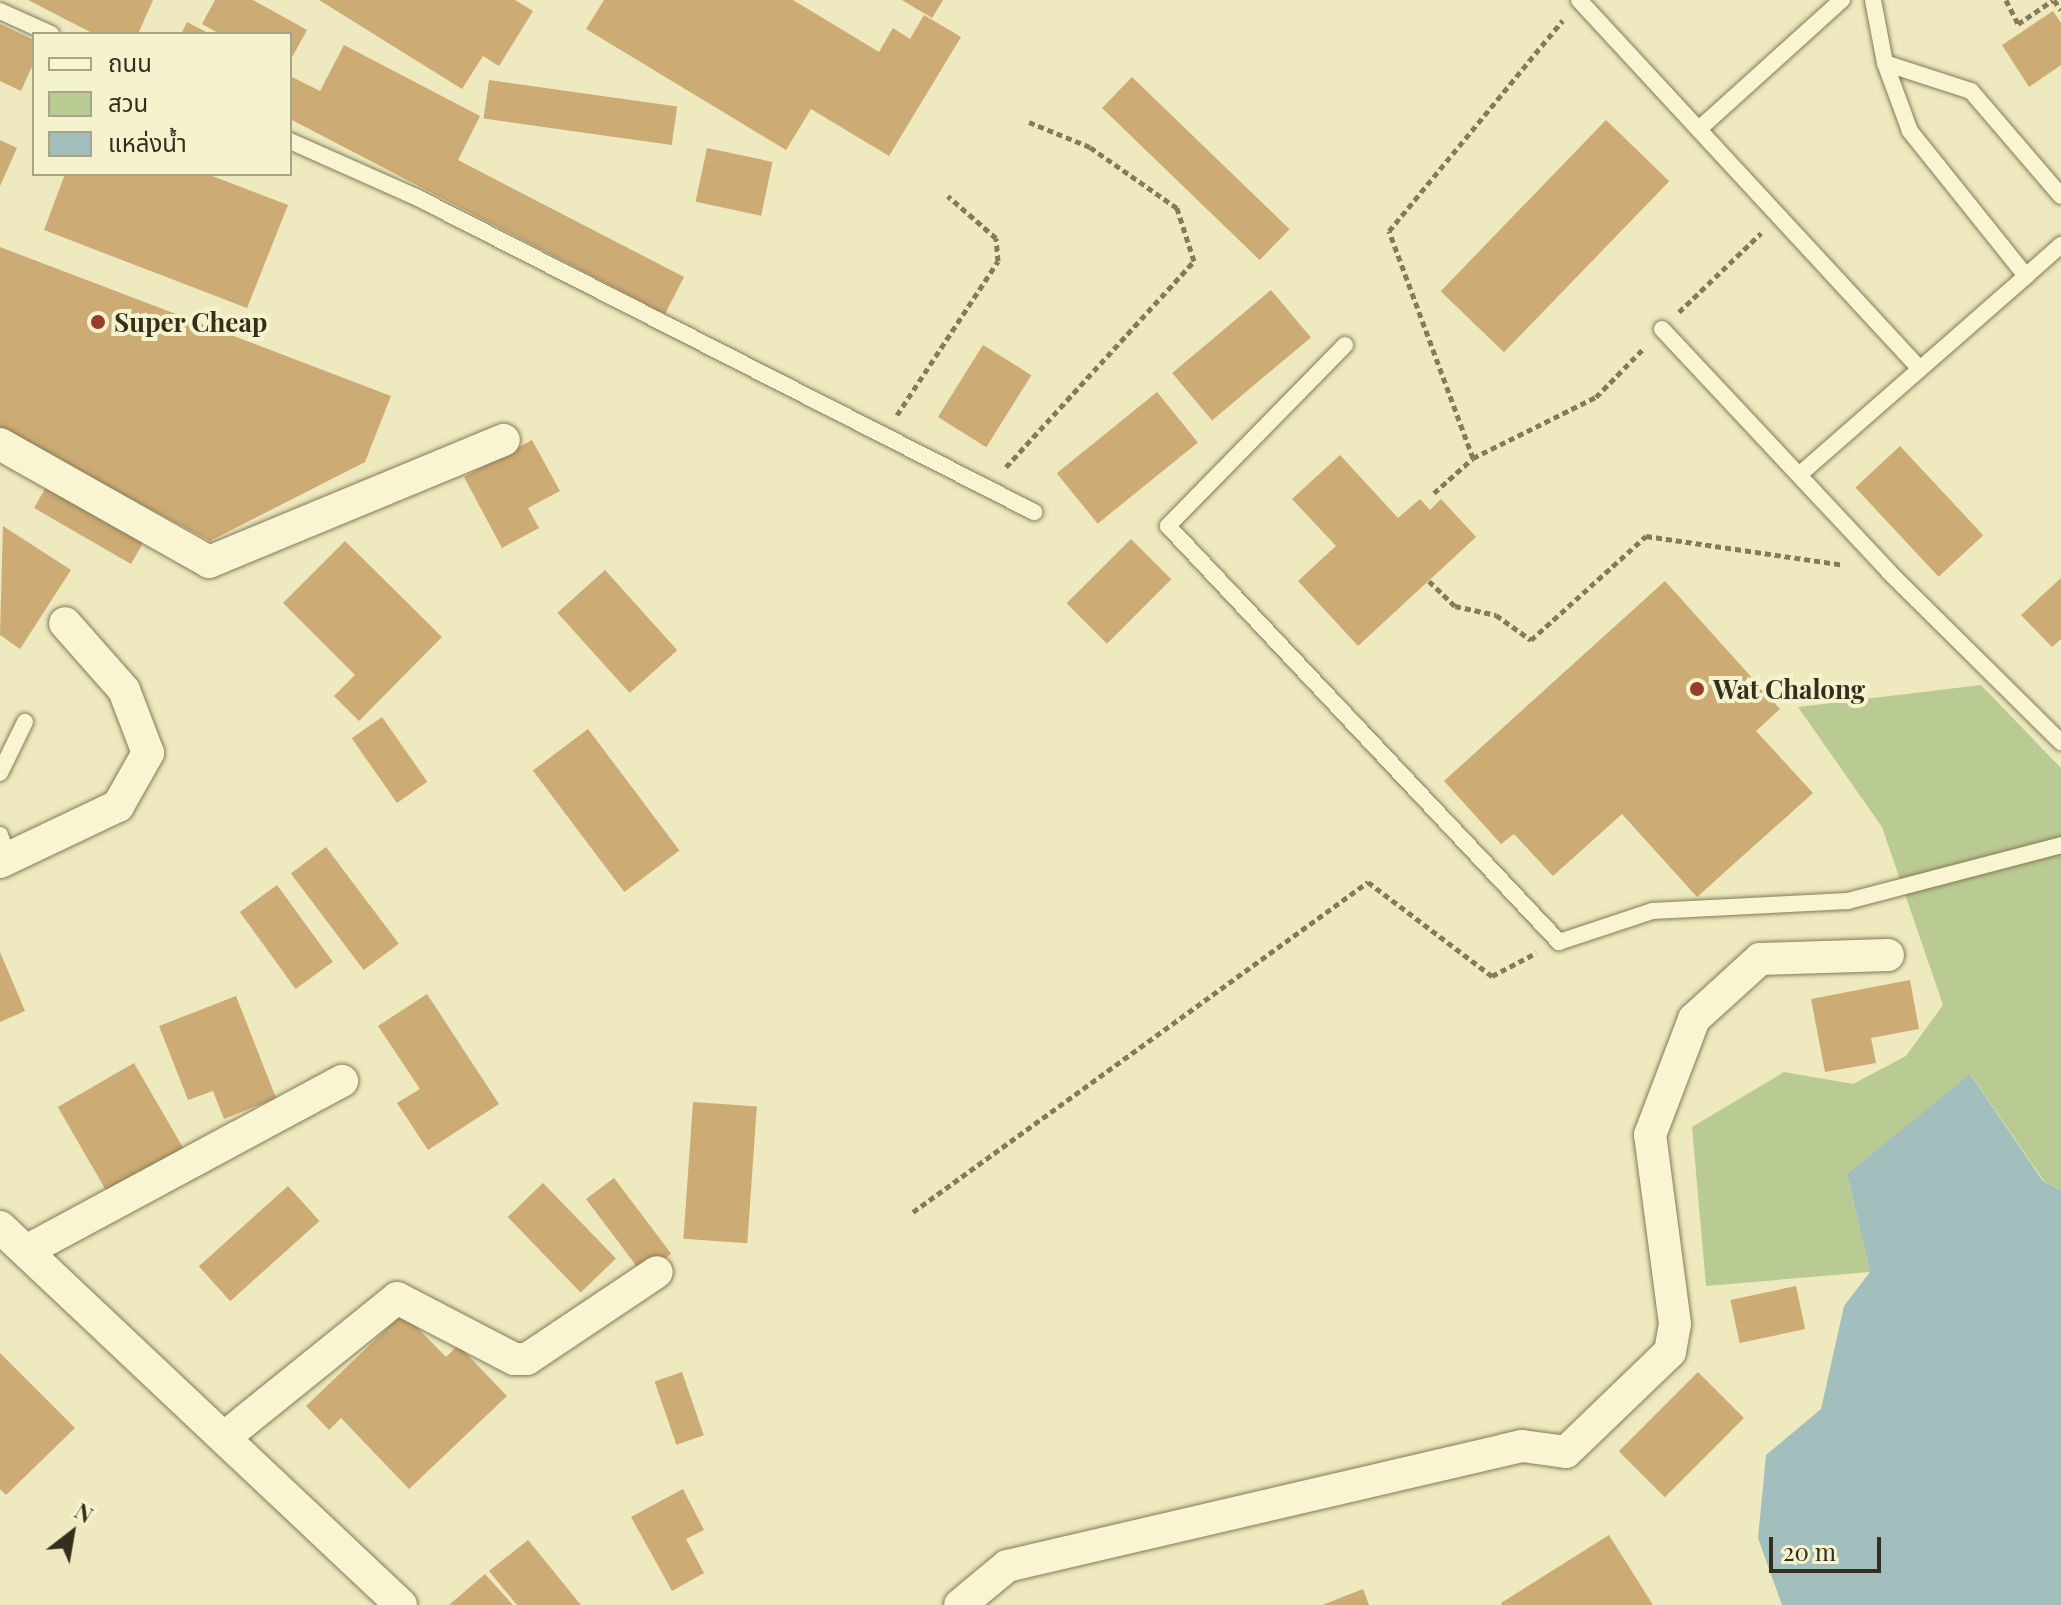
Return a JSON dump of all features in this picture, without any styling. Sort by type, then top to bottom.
[{"type":"street","points":[[0,444],[209,562],[504,440]]},
{"type":"street","points":[[3,852],[118,806],[148,753],[124,690],[65,623]]},
{"type":"street","points":[[960,1605],[1007,1566],[1522,1446],[1566,1452],[1670,1352],[1675,1324],[1650,1135],[1694,1019],[1760,959],[1888,955]]},
{"type":"street","points":[[26,1251],[342,1081]]},
{"type":"street","points":[[0,1227],[401,1605]]},
{"type":"street","points":[[225,1437],[397,1298],[514,1359],[527,1359],[657,1272]]},
{"type":"lane","points":[[1579,0],[1920,369]]},
{"type":"lane","points":[[1699,129],[1842,0]]},
{"type":"lane","points":[[1873,0],[1885,63],[1910,131],[2026,276]]},
{"type":"lane","points":[[0,11],[47,32]]},
{"type":"lane","points":[[1885,63],[1971,91],[2061,196]]},
{"type":"lane","points":[[292,142],[416,197],[990,486],[1034,512]]},
{"type":"lane","points":[[1799,475],[2061,245]]},
{"type":"lane","points":[[1662,329],[1889,572],[2061,742]]},
{"type":"lane","points":[[1345,345],[1168,526],[1559,942],[1652,911],[1848,901],[2061,845]]},
{"type":"lane","points":[[0,773],[25,722]]},
{"type":"path","points":[[1473,458],[1389,231],[1579,0]]},
{"type":"path","points":[[2006,0],[2018,24],[2054,0],[2061,10]]},
{"type":"path","points":[[990,486],[1194,261],[1177,208],[1090,147],[1029,122]]},
{"type":"path","points":[[884,435],[998,261],[996,238],[948,196]]},
{"type":"path","points":[[1434,493],[1473,458],[1596,397],[1779,215]]},
{"type":"path","points":[[1429,581],[1455,606],[1496,615],[1531,640],[1646,536],[1889,572]]},
{"type":"path","points":[[913,1212],[1368,882],[1492,976],[1559,942]]},
{"type":"green space","points":[[1981,685],[2061,768],[2061,1190],[2044,1181],[1971,1075],[1847,1174],[1870,1272],[1706,1286],[1692,1127],[1784,1072],[1853,1084],[1906,1056],[1943,1005],[1882,827],[1798,707]]},
{"type":"water","points":[[1970,1074],[2043,1181],[2061,1190],[2061,1605],[1782,1605],[1758,1538],[1766,1455],[1821,1409],[1844,1306],[1870,1272],[1847,1174]]},
{"type":"building","points":[[28,0],[153,0],[139,32],[90,32]]},
{"type":"building","points":[[215,0],[253,0],[307,30],[292,57],[292,32],[216,32],[202,24]]},
{"type":"building","points":[[319,0],[515,0],[533,11],[499,66],[483,56],[462,89]]},
{"type":"building","points":[[604,0],[793,0],[879,52],[893,28],[910,39],[924,15],[961,37],[889,156],[811,109],[786,150],[586,29]]},
{"type":"building","points":[[902,0],[943,0],[932,18]]},
{"type":"building","points":[[2053,11],[2061,23],[2061,65],[2029,87],[2002,45]]},
{"type":"building","points":[[187,22],[206,32],[182,32]]},
{"type":"building","points":[[0,24],[32,39],[32,66],[21,91],[0,81]]},
{"type":"building","points":[[344,45],[480,116],[458,160],[684,277],[665,314],[292,120],[292,77],[320,91]]},
{"type":"building","points":[[1132,77],[1290,229],[1260,260],[1102,108]]},
{"type":"building","points":[[489,80],[677,106],[672,145],[484,119]]},
{"type":"building","points":[[1606,120],[1669,181],[1504,352],[1441,291]]},
{"type":"building","points":[[0,140],[17,148],[0,186]]},
{"type":"building","points":[[707,148],[773,162],[761,216],[696,202]]},
{"type":"building","points":[[64,176],[212,176],[288,205],[247,308],[44,230]]},
{"type":"building","name":"Super Cheap","points":[[0,247],[391,396],[365,462],[210,541],[0,429]]},
{"type":"building","points":[[1271,290],[1311,337],[1212,420],[1172,373]]},
{"type":"building","points":[[983,345],[1031,375],[986,447],[938,417]]},
{"type":"building","points":[[1157,392],[1198,443],[1098,524],[1057,473]]},
{"type":"building","points":[[532,440],[560,491],[528,508],[539,528],[502,548],[464,477]]},
{"type":"building","points":[[1900,446],[1983,535],[1939,577],[1855,488]]},
{"type":"building","points":[[1340,455],[1398,518],[1420,499],[1430,510],[1441,499],[1476,537],[1358,646],[1298,581],[1336,546],[1292,499]]},
{"type":"building","points":[[53,475],[150,531],[131,564],[34,508]]},
{"type":"building","points":[[3,526],[71,570],[20,649],[0,635]]},
{"type":"building","points":[[1131,539],[1171,579],[1107,644],[1067,603]]},
{"type":"building","points":[[345,541],[442,637],[359,721],[334,696],[355,675],[283,603]]},
{"type":"building","points":[[605,570],[677,650],[630,693],[557,613]]},
{"type":"building","points":[[2061,578],[2061,639],[2052,647],[2021,615]]},
{"type":"building","points":[[1665,581],[1780,709],[1756,731],[1813,793],[1697,897],[1622,814],[1553,876],[1514,834],[1501,844],[1444,781]]},
{"type":"building","points":[[382,717],[427,782],[397,803],[352,738]]},
{"type":"building","points":[[588,729],[679,850],[624,892],[533,771]]},
{"type":"building","points":[[326,847],[399,944],[364,970],[291,873]]},
{"type":"building","points":[[277,885],[333,962],[296,989],[240,912]]},
{"type":"building","points":[[0,952],[25,1011],[0,1022]]},
{"type":"building","points":[[1910,980],[1919,1029],[1871,1038],[1876,1063],[1825,1072],[1811,999]]},
{"type":"building","points":[[427,994],[499,1104],[428,1150],[397,1103],[420,1089],[378,1026]]},
{"type":"building","points":[[236,996],[276,1098],[224,1119],[213,1091],[188,1100],[159,1026]]},
{"type":"building","points":[[134,1063],[184,1150],[108,1194],[58,1107]]},
{"type":"building","points":[[693,1102],[757,1106],[747,1243],[683,1239]]},
{"type":"building","points":[[614,1178],[671,1254],[643,1275],[586,1199]]},
{"type":"building","points":[[543,1183],[616,1259],[581,1293],[508,1217]]},
{"type":"building","points":[[288,1186],[319,1221],[230,1301],[199,1266]]},
{"type":"building","points":[[1796,1286],[1805,1329],[1740,1343],[1730,1300]]},
{"type":"building","points":[[403,1313],[446,1357],[458,1345],[507,1396],[409,1489],[341,1418],[329,1430],[306,1406]]},
{"type":"building","points":[[0,1353],[75,1428],[6,1495],[0,1489]]},
{"type":"building","points":[[682,1372],[704,1435],[676,1445],[655,1381]]},
{"type":"building","points":[[1698,1372],[1744,1418],[1665,1497],[1619,1451]]},
{"type":"building","points":[[683,1489],[704,1530],[686,1539],[704,1573],[672,1591],[631,1517]]},
{"type":"building","points":[[1609,1535],[1653,1605],[1502,1605],[1501,1603]]},
{"type":"building","points":[[528,1540],[581,1605],[517,1605],[489,1571]]},
{"type":"building","points":[[485,1574],[513,1605],[449,1605]]},
{"type":"building","points":[[1363,1589],[1369,1605],[1322,1605]]},
{"type":"place","name":"Super Cheap","points":[[98,322]]},
{"type":"place","name":"Wat Chalong","points":[[1697,689]]}]
